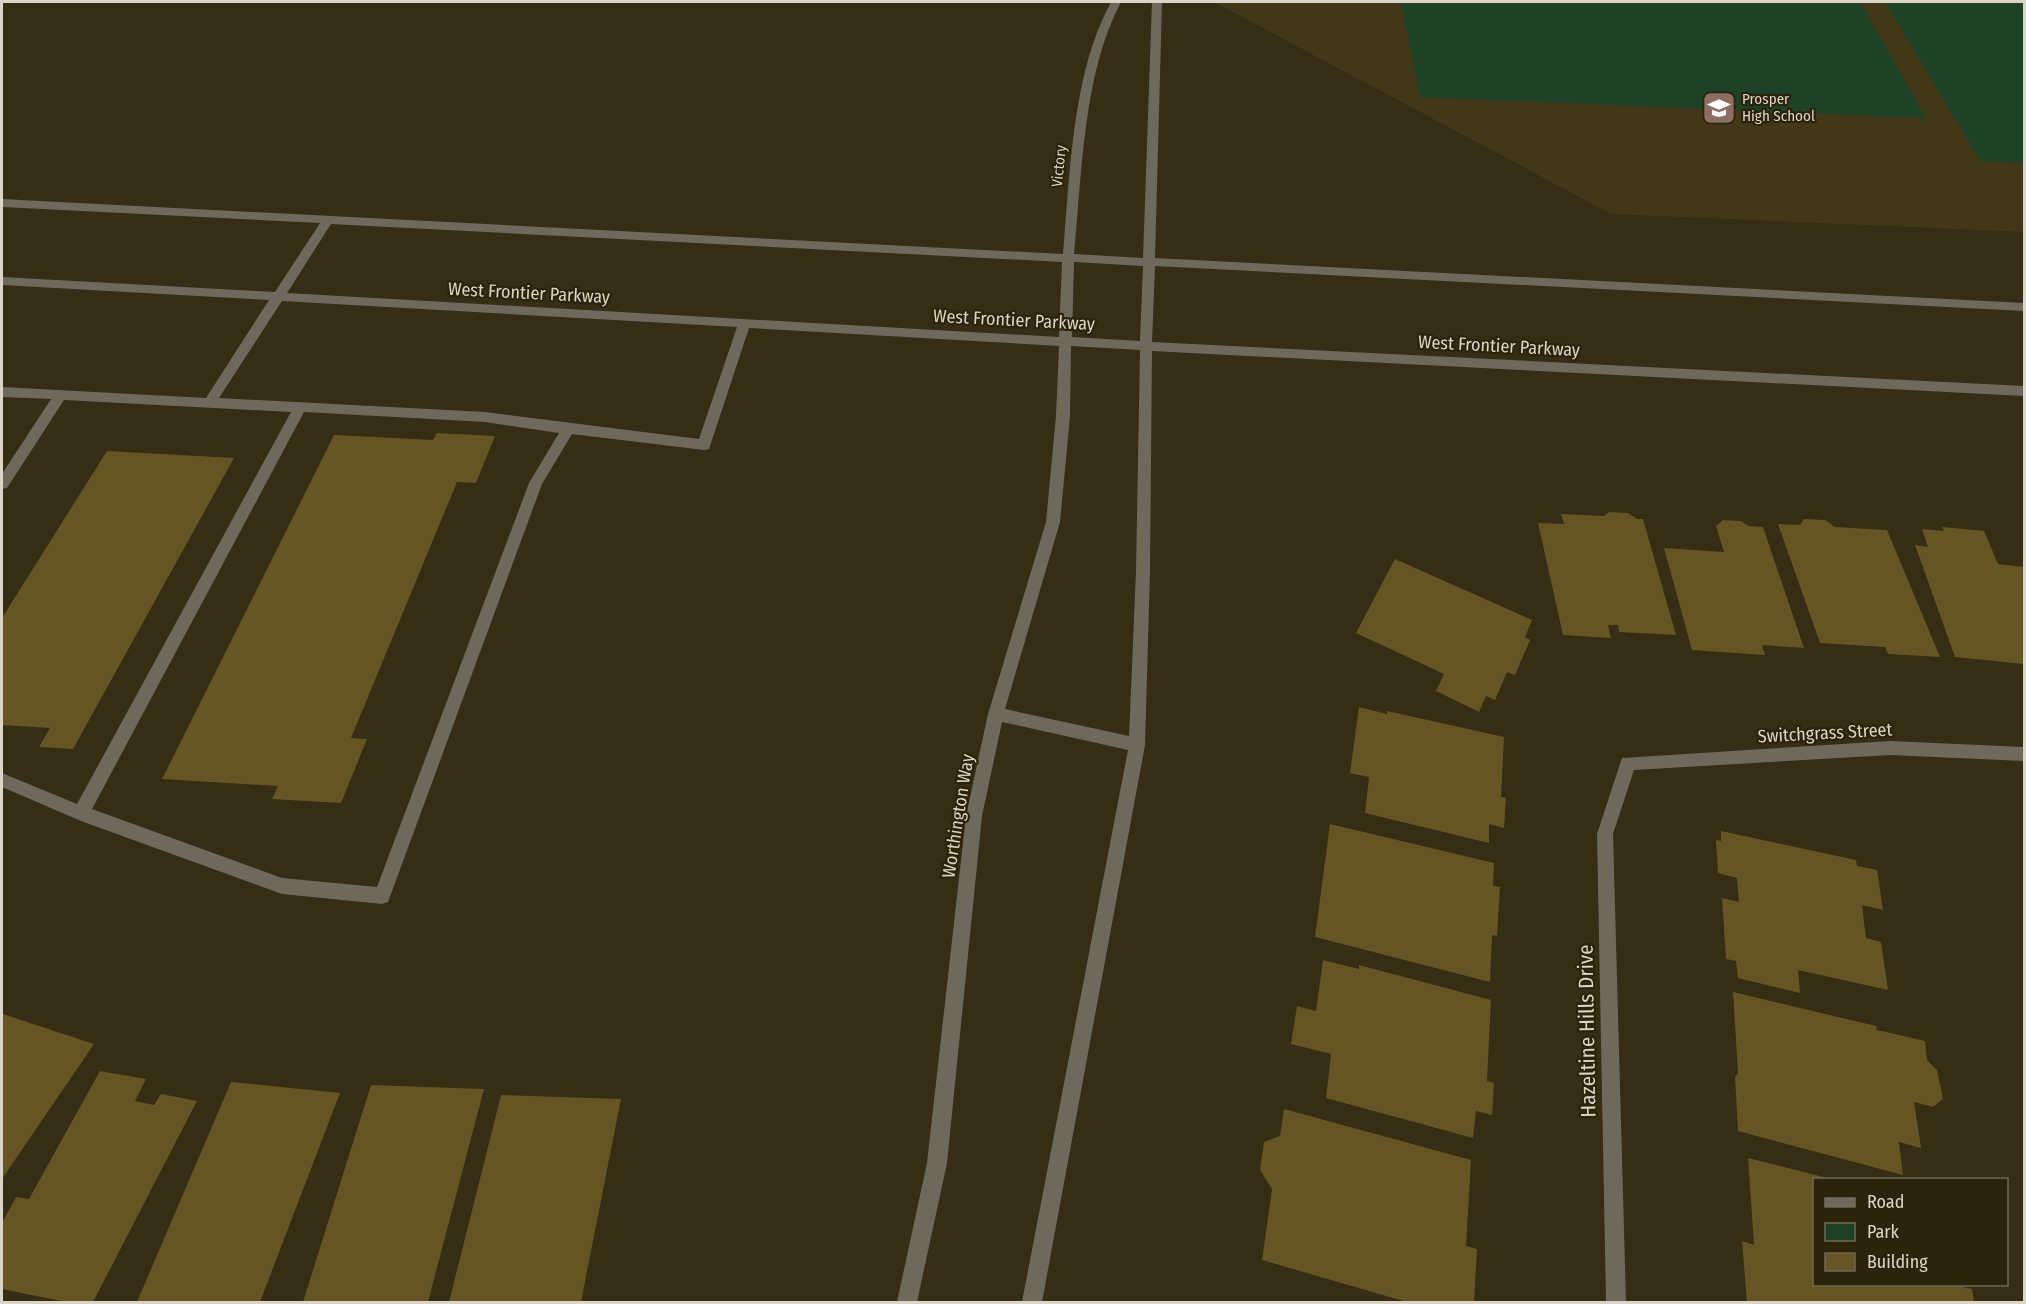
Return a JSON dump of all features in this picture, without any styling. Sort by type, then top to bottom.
[{"type":"street","name":"Victory","points":[[1064,340],[1068,259],[1081,121],[1102,28],[1116,2]]},
{"type":"street","points":[[1032,1302],[1137,745],[1143,571],[1146,346],[1158,2]]},
{"type":"street","points":[[2,203],[2025,307]]},
{"type":"street","points":[[209,403],[328,220]]},
{"type":"street","name":"West Frontier Parkway","points":[[2,281],[1146,346],[2025,391]]},
{"type":"street","points":[[2,392],[485,417],[704,445],[744,324]]},
{"type":"street","name":"Worthington Way","points":[[907,1302],[937,1163],[974,816],[996,714],[1053,522],[1063,416],[1064,340]]},
{"type":"street","points":[[2,484],[61,395]]},
{"type":"street","points":[[81,813],[300,408]]},
{"type":"street","points":[[2,780],[81,813],[282,886],[382,896],[536,483],[568,429]]},
{"type":"street","points":[[996,714],[1137,745]]},
{"type":"street","name":"Switchgrass Street","points":[[1628,763],[1890,748],[2025,754]]},
{"type":"street","name":"Hazeltine Hills Drive","points":[[1616,1302],[1605,834],[1628,763]]},
{"type":"shaded area","name":"Prosper High School","points":[[1214,2],[2024,2],[2024,232],[1611,214]]},
{"type":"green space","points":[[1401,2],[1860,2],[1926,118],[1420,97]]},
{"type":"green space","points":[[1885,2],[2024,2],[2024,163],[1980,161]]},
{"type":"building","points":[[437,433],[495,436],[476,483],[457,482],[351,738],[367,739],[341,803],[272,799],[278,786],[162,779],[334,435],[433,440]]},
{"type":"building","points":[[107,451],[234,458],[73,749],[39,747],[50,728],[2,725],[2,618]]},
{"type":"building","points":[[1609,512],[1628,513],[1637,519],[1643,519],[1676,635],[1619,632],[1618,625],[1608,625],[1611,638],[1563,635],[1538,523],[1564,524],[1561,514],[1604,516]]},
{"type":"building","points":[[1804,519],[1825,520],[1835,527],[1887,530],[1940,657],[1888,654],[1885,647],[1820,643],[1778,524],[1800,525]]},
{"type":"building","points":[[1723,520],[1741,521],[1748,526],[1763,527],[1804,648],[1762,645],[1765,655],[1692,650],[1664,548],[1724,552],[1716,526]]},
{"type":"building","points":[[1942,527],[1984,531],[1998,564],[2024,567],[2024,664],[1955,657],[1915,545],[1928,547],[1922,529],[1944,531]]},
{"type":"building","points":[[1395,559],[1532,620],[1525,637],[1530,640],[1515,675],[1507,672],[1495,700],[1486,696],[1479,712],[1436,691],[1444,674],[1356,633]]},
{"type":"building","points":[[1359,707],[1504,737],[1501,797],[1506,798],[1504,828],[1489,824],[1489,843],[1365,813],[1369,777],[1350,773]]},
{"type":"building","points":[[1330,824],[1494,863],[1493,886],[1500,887],[1497,936],[1492,935],[1490,982],[1315,937]]},
{"type":"building","points":[[1721,831],[1856,860],[1857,866],[1877,870],[1883,910],[1862,905],[1866,938],[1881,942],[1888,990],[1798,970],[1800,993],[1738,978],[1736,961],[1726,959],[1722,898],[1739,902],[1737,878],[1718,873],[1716,840],[1721,841]]},
{"type":"building","points":[[1323,960],[1359,969],[1359,965],[1491,1000],[1487,1081],[1494,1083],[1492,1115],[1476,1111],[1473,1138],[1326,1098],[1331,1054],[1291,1044],[1297,1006],[1316,1011]]},
{"type":"building","points":[[1733,992],[1876,1026],[1877,1030],[1925,1041],[1927,1060],[1937,1070],[1943,1099],[1933,1107],[1914,1102],[1921,1148],[1899,1142],[1903,1175],[1738,1131],[1735,1077],[1738,1073]]},
{"type":"building","points":[[3,1014],[94,1044],[2,1179],[2,1016]]},
{"type":"building","points":[[100,1071],[146,1079],[135,1101],[154,1105],[161,1094],[197,1101],[93,1302],[66,1302],[2,1289],[2,1223],[16,1197],[29,1199]]},
{"type":"building","points":[[231,1082],[340,1093],[260,1302],[137,1302]]},
{"type":"building","points":[[371,1085],[484,1089],[428,1302],[303,1302]]},
{"type":"building","points":[[501,1095],[621,1099],[581,1302],[449,1302]]},
{"type":"building","points":[[1284,1109],[1471,1160],[1466,1246],[1477,1249],[1474,1302],[1407,1302],[1262,1260],[1272,1189],[1260,1170],[1264,1142],[1280,1136]]},
{"type":"building","points":[[1748,1158],[1827,1178],[1813,1178],[1813,1286],[1962,1286],[1972,1289],[1974,1302],[1747,1302],[1742,1241],[1754,1245]]},
{"type":"place","name":"Prosper High School","points":[[1719,108]]}]
